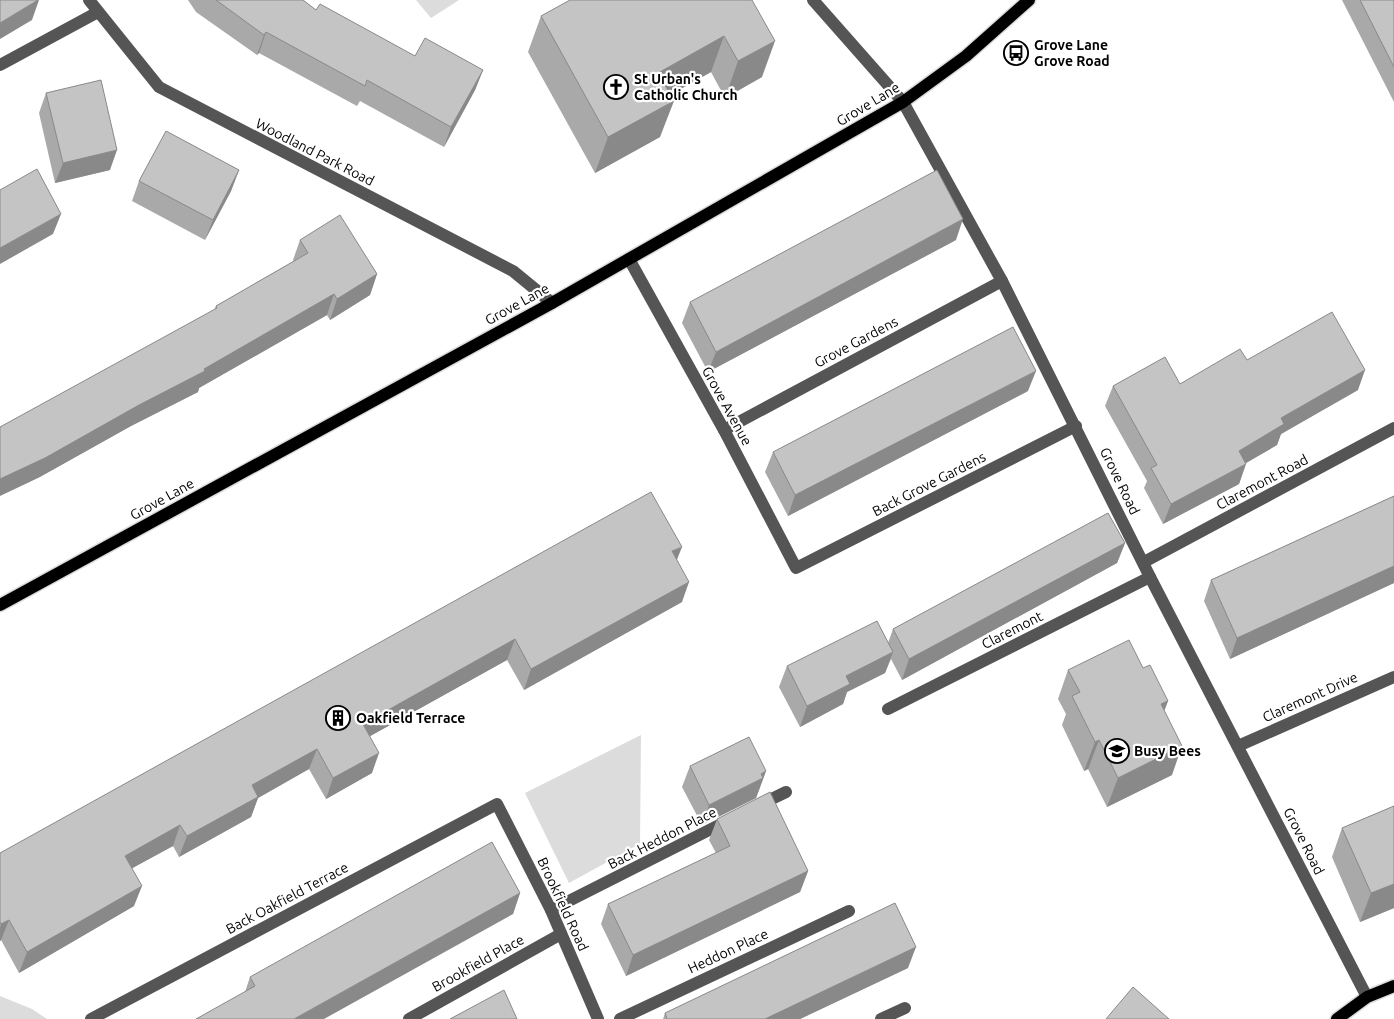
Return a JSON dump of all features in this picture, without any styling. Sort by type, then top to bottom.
[{"type":"main road","name":"Grove Lane","points":[[0,605],[552,303],[903,102],[966,56],[1029,0]]},
{"type":"main road","points":[[1337,1019],[1367,997],[1394,986]]},
{"type":"street","name":"Woodland Park Road","points":[[89,0],[159,88],[513,271],[552,303]]},
{"type":"street","name":"Grove Road","points":[[813,0],[903,102],[1002,281],[1150,577],[1367,997]]},
{"type":"street","points":[[0,65],[98,12]]},
{"type":"street","name":"Grove Avenue","points":[[629,259],[724,430],[796,568]]},
{"type":"street","name":"Grove Gardens","points":[[724,430],[1002,281]]},
{"type":"street","name":"Back Grove Gardens","points":[[796,568],[1076,426]]},
{"type":"street","name":"Claremont Road","points":[[1144,562],[1394,428]]},
{"type":"street","name":"Claremont","points":[[888,709],[1150,577]]},
{"type":"street","name":"Claremont Drive","points":[[1238,746],[1394,677]]},
{"type":"street","name":"Back Heddon Place","points":[[551,910],[786,792]]},
{"type":"street","name":"Brookfield Road","points":[[497,804],[551,910],[598,1019]]},
{"type":"street","name":"Back Oakfield Terrace","points":[[91,1019],[497,804]]},
{"type":"street","name":"Heddon Place","points":[[620,1019],[849,911]]},
{"type":"street","name":"Brookfield Place","points":[[409,1019],[561,934]]},
{"type":"street","points":[[881,1019],[905,1008]]},
{"type":"shaded area","points":[[416,0],[459,0],[431,18]]},
{"type":"shaded area","points":[[641,735],[640,844],[569,883],[525,793]]},
{"type":"shaded area","points":[[0,996],[32,1009],[47,1019],[0,1019]]},
{"type":"building","points":[[0,0],[38,0],[0,23]]},
{"type":"building","points":[[216,0],[303,0],[316,10],[320,4],[415,56],[425,38],[483,70],[451,127],[367,80],[365,86],[266,32],[264,35]]},
{"type":"building","name":"St Urban's Catholic Church","points":[[570,0],[752,0],[775,41],[738,61],[724,36],[658,73],[674,101],[608,137],[541,16]]},
{"type":"building","points":[[1360,0],[1394,0],[1394,67]]},
{"type":"building","points":[[101,80],[117,150],[63,163],[46,93]]},
{"type":"building","points":[[166,131],[239,170],[213,220],[139,181]]},
{"type":"building","points":[[37,169],[61,214],[0,248],[0,190]]},
{"type":"building","points":[[937,170],[963,219],[716,352],[690,302]]},
{"type":"building","points":[[340,215],[377,274],[337,299],[334,294],[204,369],[205,371],[139,405],[45,458],[0,479],[0,427],[217,308],[216,306],[308,253],[300,240]]},
{"type":"building","points":[[1332,312],[1365,370],[1281,418],[1284,424],[1239,451],[1246,464],[1171,504],[1151,468],[1157,465],[1113,386],[1165,357],[1180,384],[1240,349],[1247,360]]},
{"type":"building","points":[[1013,327],[1036,371],[795,495],[773,452]]},
{"type":"building","name":"Oakfield Terrace","points":[[651,492],[682,547],[672,551],[689,582],[531,669],[515,639],[363,724],[379,753],[333,778],[317,749],[252,785],[258,797],[187,836],[180,825],[125,856],[142,886],[27,952],[9,920],[1,924],[0,853]]},
{"type":"building","points":[[1394,496],[1394,566],[1237,638],[1211,580]]},
{"type":"building","points":[[1108,513],[1125,543],[909,659],[893,629]]},
{"type":"building","points":[[877,621],[893,652],[846,676],[850,684],[807,706],[787,666]]},
{"type":"building","points":[[1129,640],[1143,668],[1150,665],[1168,701],[1161,704],[1182,746],[1118,778],[1099,740],[1095,742],[1072,696],[1080,692],[1068,670]]},
{"type":"building","points":[[749,737],[766,771],[761,774],[763,778],[709,805],[690,766]]},
{"type":"building","points":[[770,792],[808,871],[633,955],[608,904],[730,846],[717,819]]},
{"type":"building","points":[[1394,806],[1394,884],[1371,893],[1342,828]]},
{"type":"building","points":[[492,842],[520,893],[294,1019],[196,1019],[255,986],[250,977]]},
{"type":"building","points":[[895,903],[916,947],[765,1019],[667,1019],[665,1013]]},
{"type":"building","points":[[1133,987],[1169,1019],[1106,1019]]},
{"type":"building","points":[[504,990],[517,1019],[450,1019]]},
{"type":"place","name":"Grove Lane Grove Road","points":[[1016,53]]},
{"type":"place","name":"St Urban's Catholic Church","points":[[616,87]]},
{"type":"place","name":"Oakfield Terrace","points":[[338,718]]},
{"type":"place","name":"Busy Bees","points":[[1117,751]]}]
